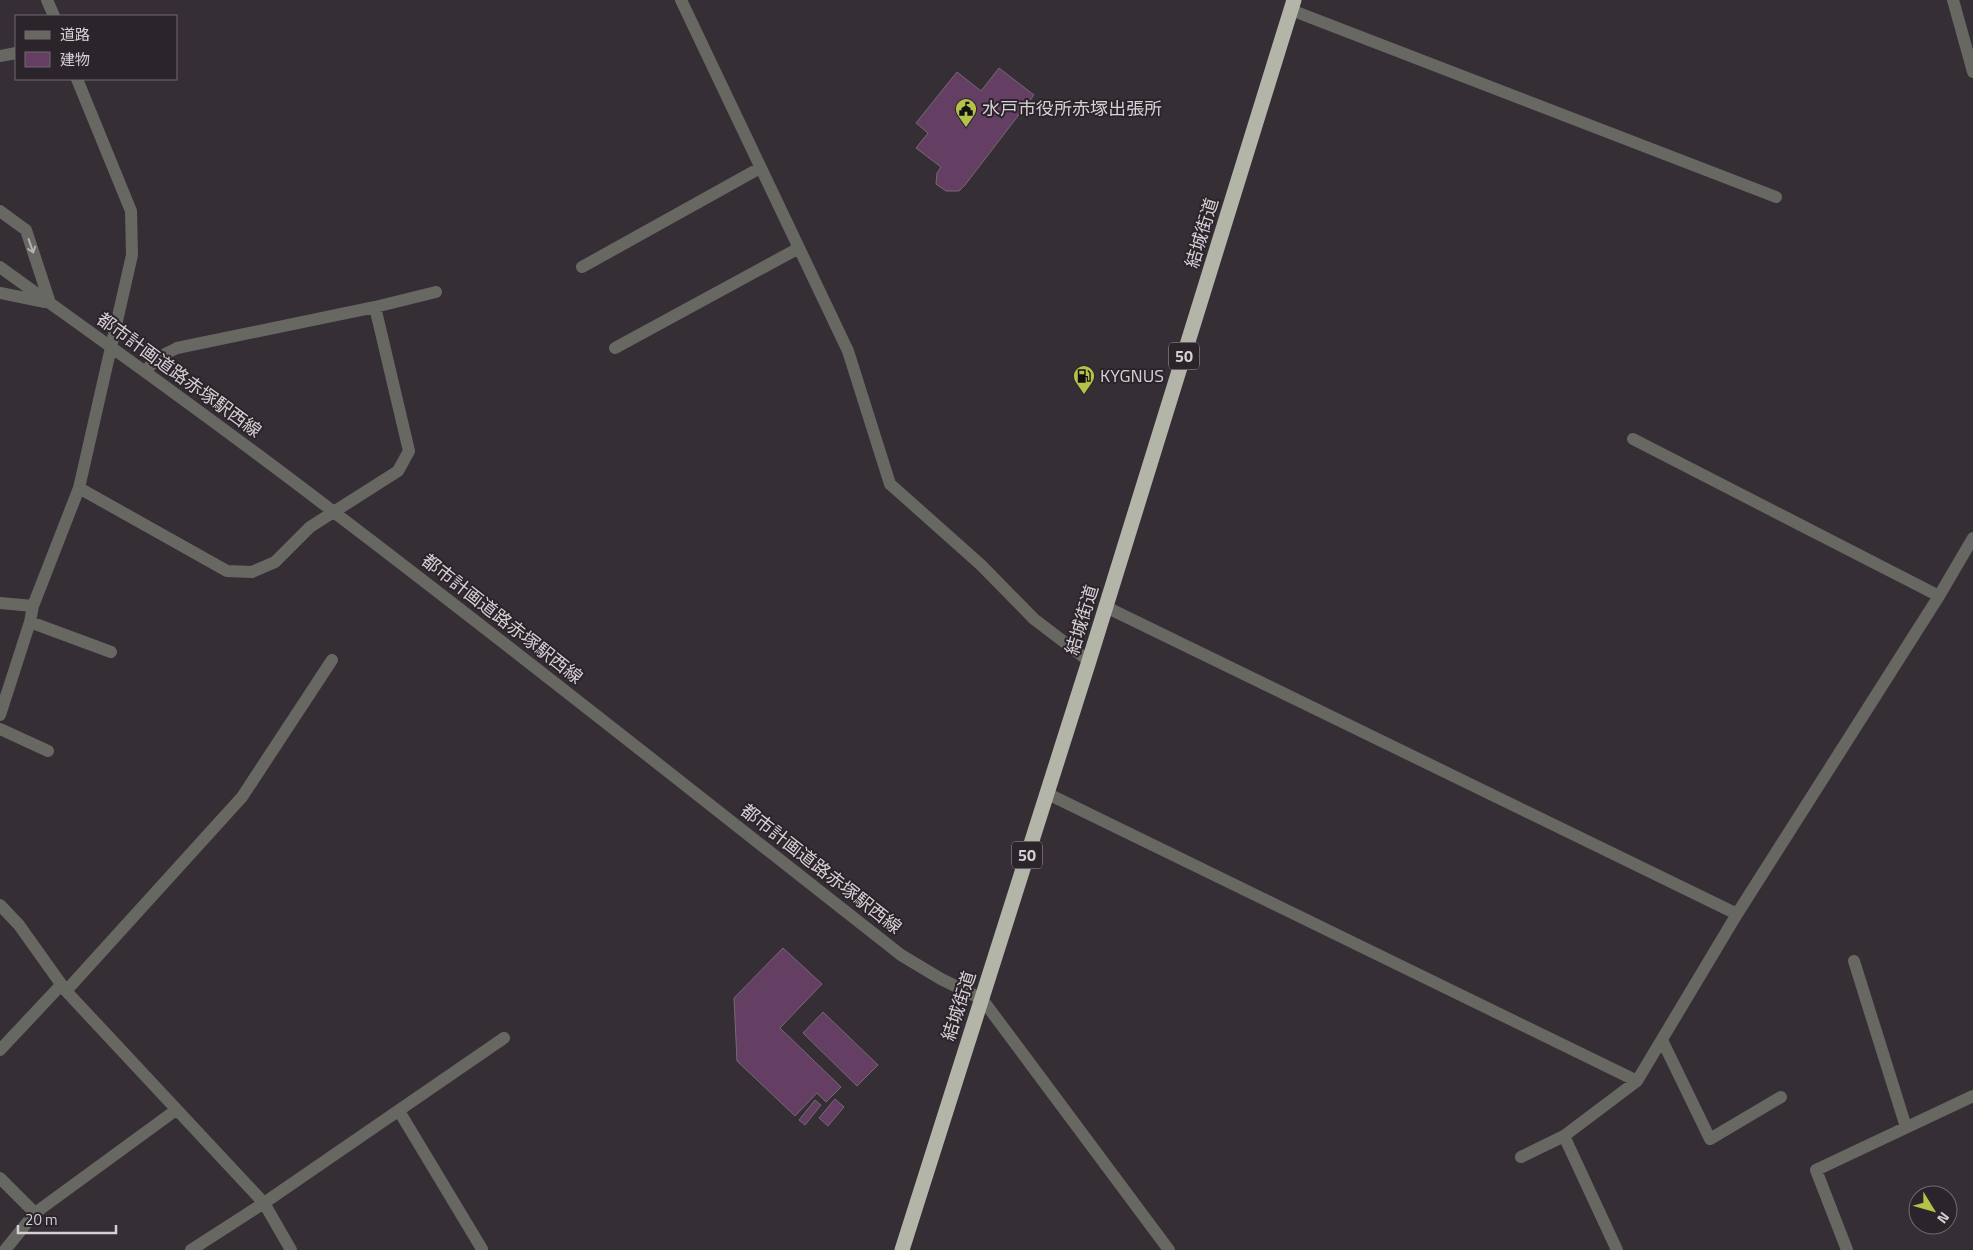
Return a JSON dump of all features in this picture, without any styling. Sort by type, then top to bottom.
[{"type":"highway","name":"結城街道","points":[[902,1250],[1106,607],[1292,5]]},
{"type":"street","points":[[48,0],[54,15]]},
{"type":"street","points":[[681,0],[848,351],[890,484],[981,565],[1034,619],[1089,660]]},
{"type":"street","points":[[1953,0],[1973,72]]},
{"type":"street","points":[[1292,5],[1776,197]]},
{"type":"street","points":[[0,56],[15,54]]},
{"type":"street","points":[[0,715],[30,622],[33,606],[80,488],[132,255],[131,211],[78,80]]},
{"type":"street","points":[[582,267],[760,168]]},
{"type":"street","points":[[0,211],[26,230],[50,303],[0,293]]},
{"type":"street","points":[[615,348],[799,248]]},
{"type":"street","name":"都市計画道路赤塚駅西線","points":[[0,267],[145,371],[334,511],[585,705],[901,954],[941,979],[982,999]]},
{"type":"street","points":[[145,371],[159,357],[177,348],[375,308],[436,292]]},
{"type":"street","points":[[80,488],[227,571],[252,572],[275,562],[310,527],[398,471],[409,451],[375,308]]},
{"type":"street","points":[[1633,438],[1938,596]]},
{"type":"street","points":[[1521,1157],[1564,1136],[1637,1081],[1737,914],[1973,538]]},
{"type":"street","points":[[0,603],[33,606]]},
{"type":"street","points":[[1106,607],[1737,914]]},
{"type":"street","points":[[30,622],[112,652]]},
{"type":"street","points":[[0,1050],[63,988],[242,797],[332,660]]},
{"type":"street","points":[[0,729],[48,751]]},
{"type":"street","points":[[1046,793],[1637,1081]]},
{"type":"street","points":[[0,905],[19,925],[63,988],[264,1203],[291,1250]]},
{"type":"street","points":[[1854,961],[1906,1127]]},
{"type":"street","points":[[982,999],[1169,1250]]},
{"type":"street","points":[[191,1250],[264,1203],[504,1038]]},
{"type":"street","points":[[1662,1040],[1710,1140],[1781,1096]]},
{"type":"street","points":[[1848,1250],[1816,1170],[1973,1096]]},
{"type":"street","points":[[5,1250],[34,1214],[176,1110]]},
{"type":"street","points":[[399,1111],[482,1249]]},
{"type":"street","points":[[1564,1136],[1617,1250]]},
{"type":"street","points":[[0,1178],[34,1214]]},
{"type":"building","name":"水戸市役所赤塚出張所","points":[[999,68],[1034,95],[965,185],[959,191],[946,191],[936,184],[937,173],[941,167],[916,148],[928,133],[916,123],[957,72],[981,91]]},
{"type":"building","points":[[783,948],[822,984],[780,1028],[841,1087],[826,1102],[817,1093],[795,1116],[737,1061],[734,998]]},
{"type":"building","points":[[823,1012],[878,1065],[857,1086],[803,1033]]},
{"type":"building","points":[[835,1099],[844,1107],[828,1126],[819,1118]]},
{"type":"building","points":[[815,1100],[821,1105],[805,1125],[799,1120]]},
{"type":"place","name":"水戸市役所赤塚出張所","points":[[966,128]]},
{"type":"place","name":"KYGNUS","points":[[1084,395]]}]
